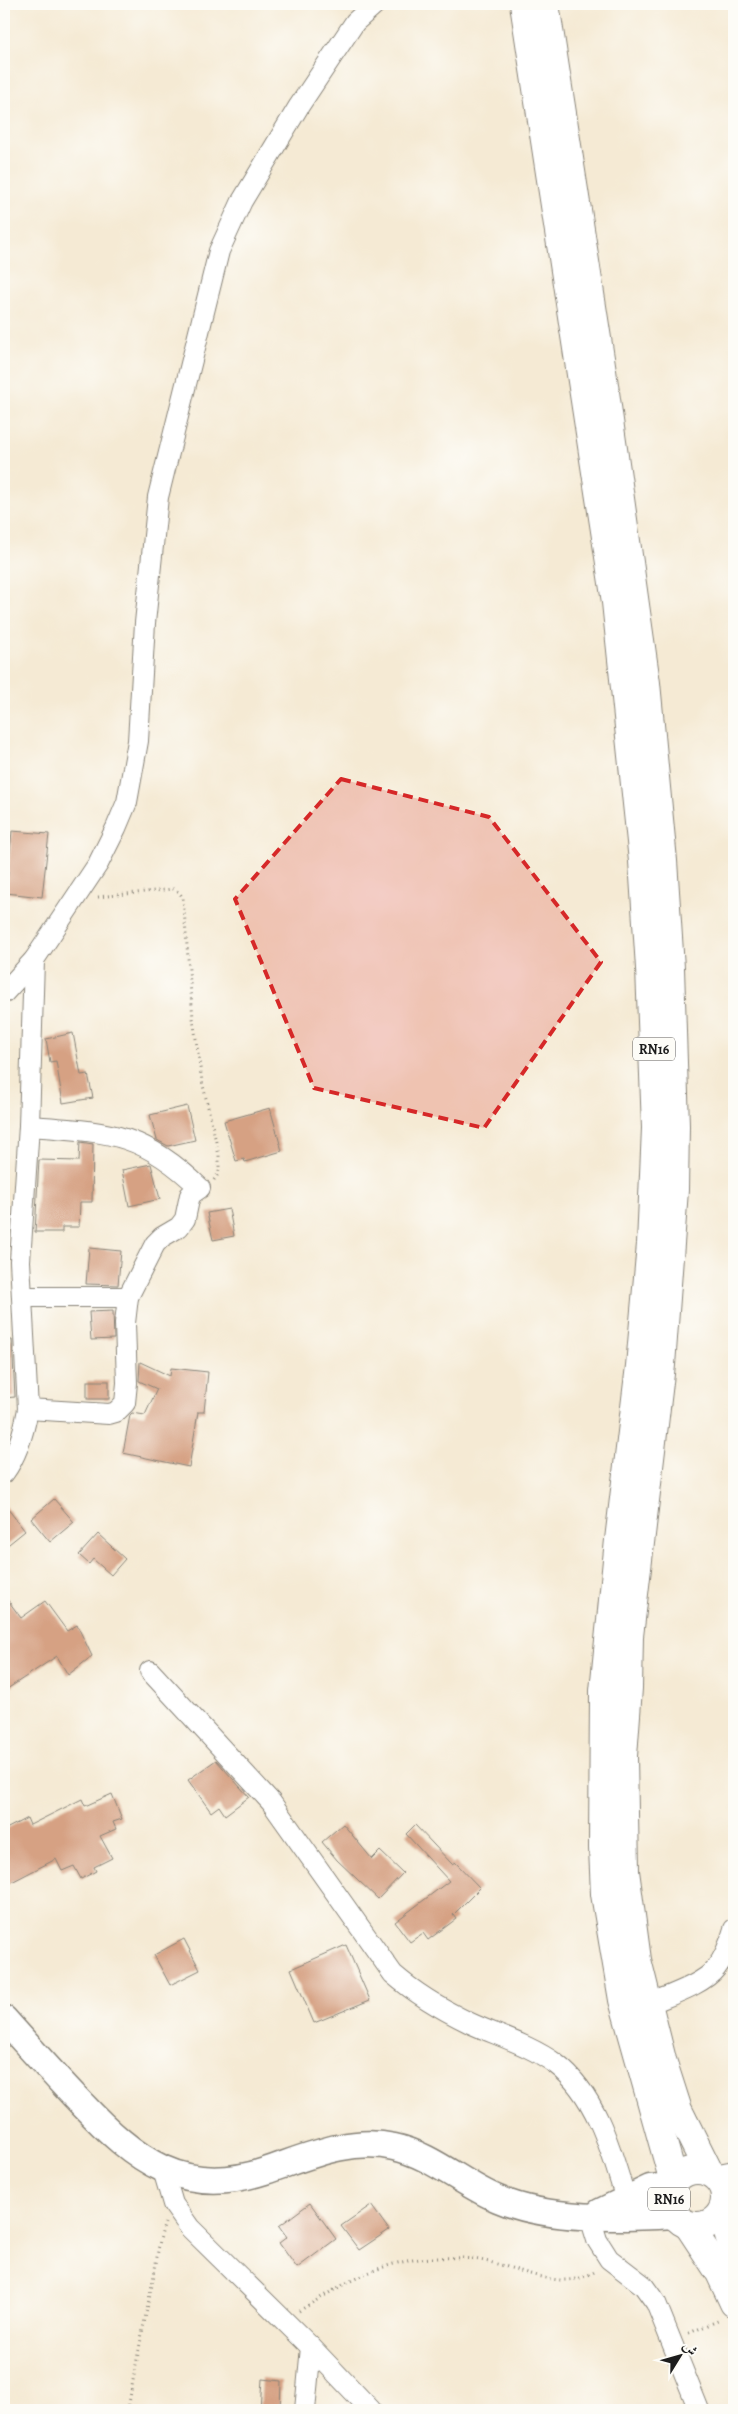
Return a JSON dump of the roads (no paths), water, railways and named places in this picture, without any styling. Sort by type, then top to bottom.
[{"type":"highway","name":"RN16","points":[[524,4],[616,602],[643,861],[650,968],[656,1128],[651,1244],[640,1366],[618,1540],[604,1691],[602,1848],[605,1894],[624,2000],[672,2184],[669,2201],[720,2273],[730,2310]]},
{"type":"highway","name":"RN16","points":[[544,4],[602,371],[646,683],[663,861],[670,968],[675,1126],[674,1190],[661,1365],[629,1636],[628,1688],[622,1756],[625,1871],[636,1953],[647,2005],[678,2110],[719,2173],[725,2191],[734,2251]]},
{"type":"highway","name":"RN16","points":[[672,2184],[687,2171],[698,2170],[719,2173]]},
{"type":"highway","name":"RN16","points":[[682,2220],[708,2225],[727,2208]]},
{"type":"main road","points":[[5,2024],[122,2144],[144,2160],[179,2176],[205,2181],[228,2180],[249,2176],[349,2145],[383,2146],[413,2152],[480,2190],[512,2204],[590,2216],[682,2220]]},
{"type":"main road","points":[[590,2216],[650,2188],[672,2184]]},
{"type":"street","points":[[4,993],[34,960],[98,864],[127,802],[138,741],[145,623],[158,497],[218,251],[242,201],[299,106],[355,22],[375,4]]},
{"type":"street","points":[[4,1473],[12,1461],[24,1433],[28,1409],[23,1297],[12,1262],[29,1126],[34,960]]},
{"type":"street","points":[[28,1409],[108,1414],[116,1412],[125,1403],[127,1383],[124,1323],[128,1297],[155,1244],[182,1224],[189,1208],[190,1195],[200,1188],[177,1165],[133,1140],[96,1131],[29,1126]]},
{"type":"street","points":[[23,1297],[128,1297]]},
{"type":"street","points":[[150,1671],[271,1802],[393,1974],[411,1990],[470,2022],[543,2055],[569,2076],[582,2092],[598,2119],[626,2200]]},
{"type":"street","points":[[647,2005],[702,1980],[715,1970],[727,1949],[734,1929]]},
{"type":"street","points":[[163,2170],[173,2204],[190,2228],[311,2347],[371,2410]]},
{"type":"street","points":[[590,2216],[597,2240],[609,2259],[638,2280],[651,2294],[662,2316],[699,2410]]},
{"type":"street","points":[[304,2410],[311,2347]]}]
